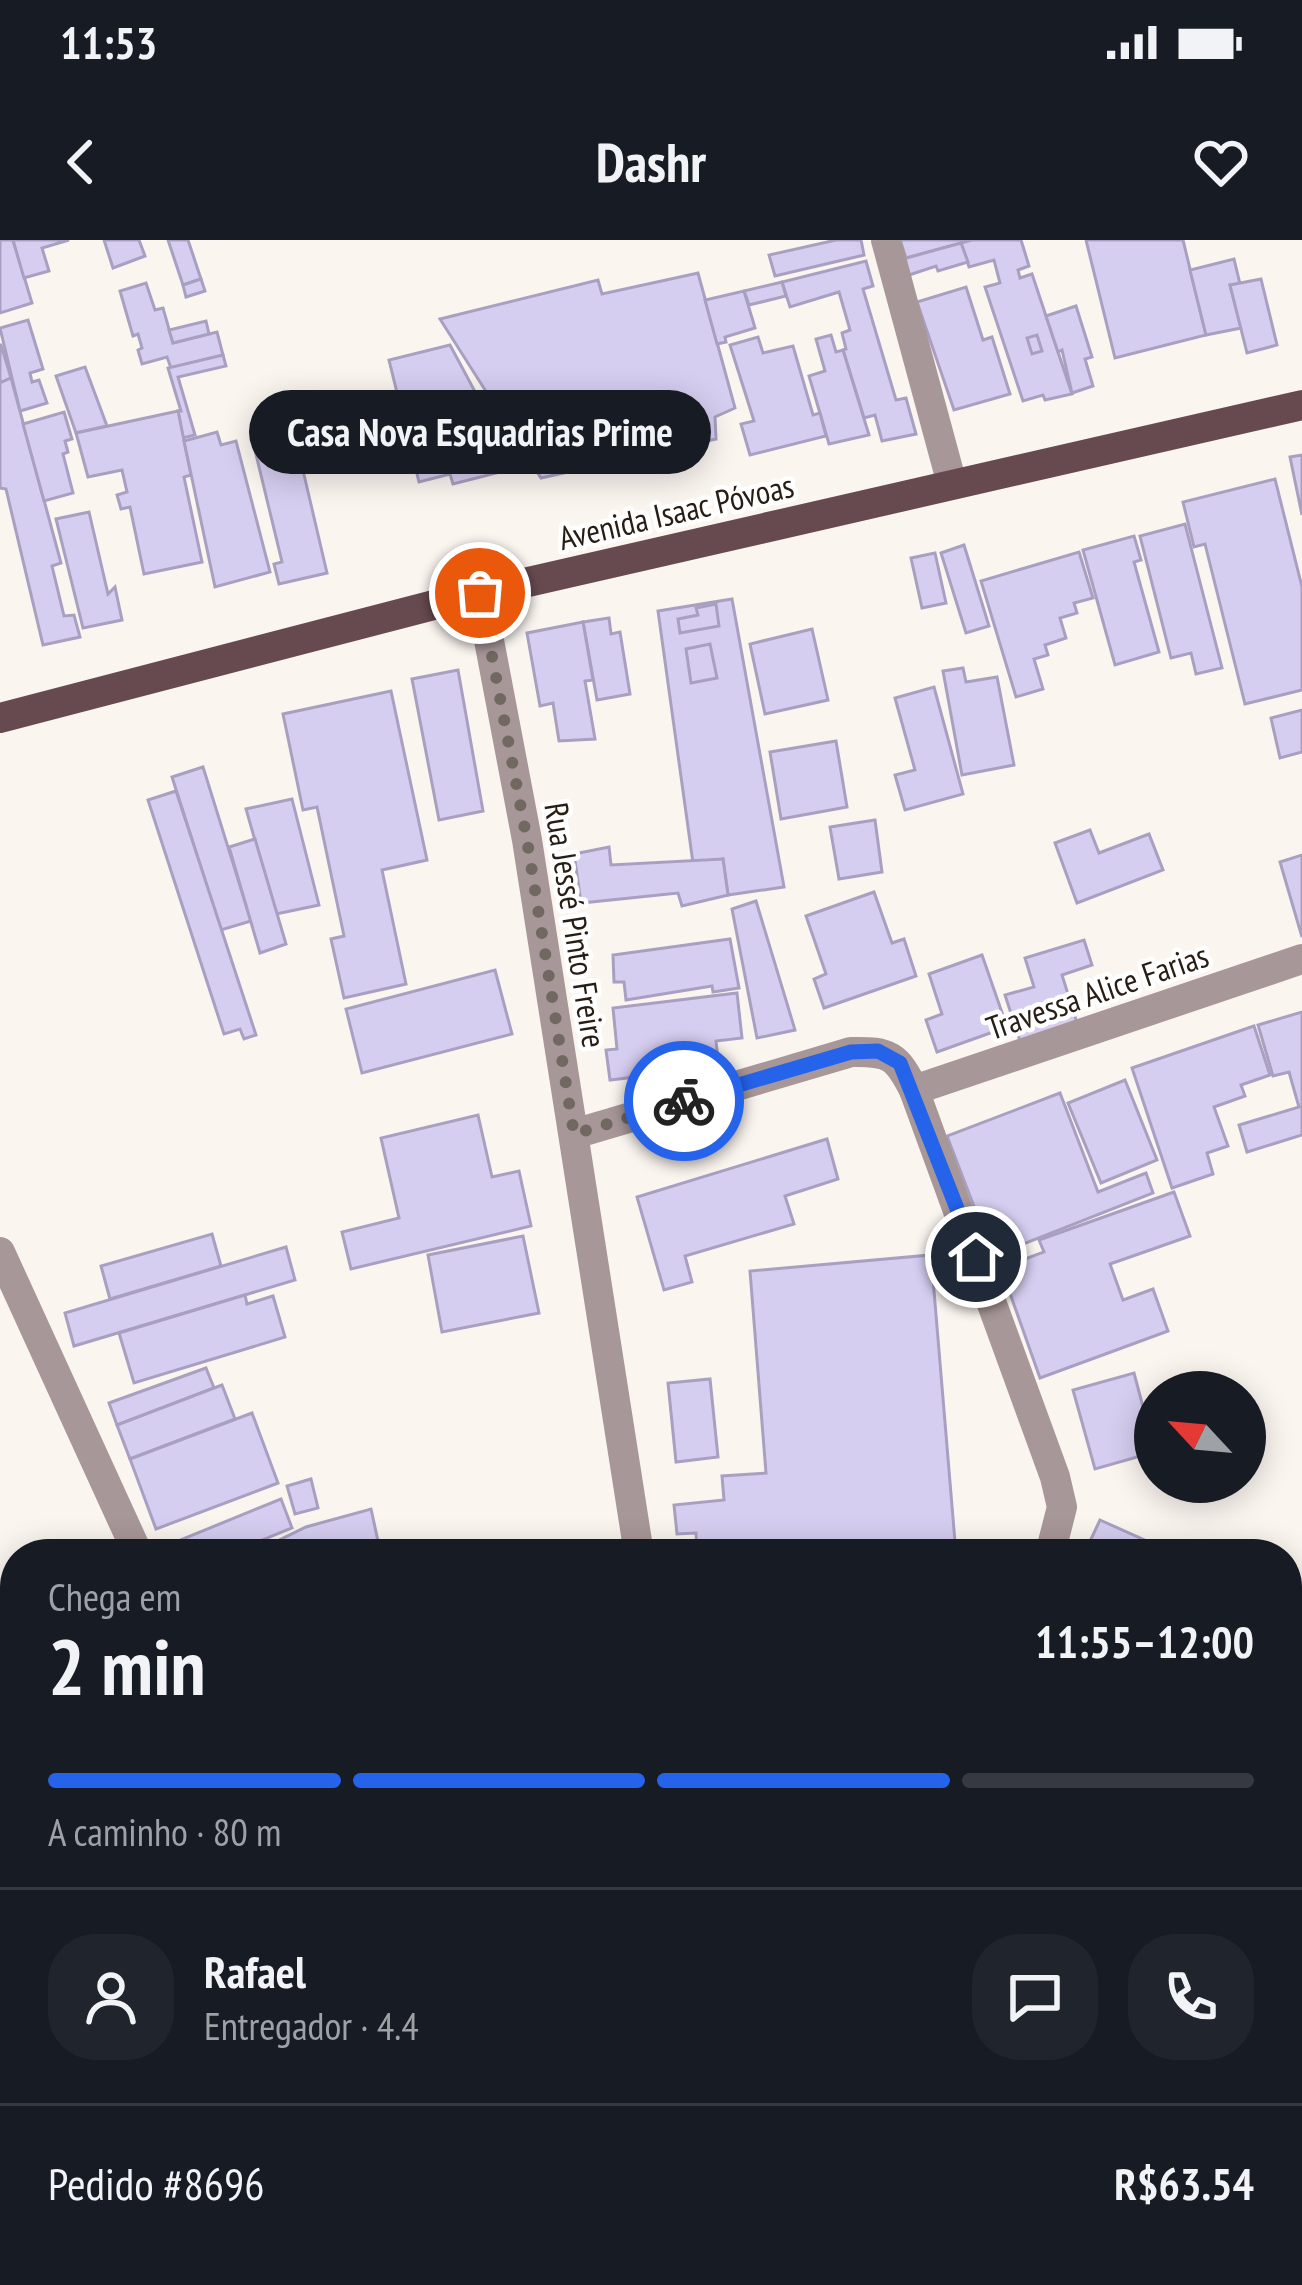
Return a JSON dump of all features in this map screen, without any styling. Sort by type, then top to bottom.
[{"type":"main road","name":"Avenida Isaac Póvoas","points":[[0,718],[480,593],[1302,405]]},
{"type":"street","points":[[886,240],[952,484]]},
{"type":"street","name":"Rua Jessé Pinto Freire","points":[[480,593],[527,840],[637,1539]]},
{"type":"street","name":"Travessa Alice Farias","points":[[914,1090],[1302,959]]},
{"type":"street","points":[[574,1134],[851,1052],[878,1051],[900,1063],[914,1090],[1055,1477],[1063,1507],[1054,1539]]},
{"type":"street","points":[[0,1252],[131,1539]]},
{"type":"building","points":[[0,240],[13,240],[32,303],[0,313]]},
{"type":"building","points":[[13,240],[69,240],[42,248],[49,271],[24,278]]},
{"type":"building","points":[[104,240],[139,240],[145,256],[113,268]]},
{"type":"building","points":[[168,240],[188,240],[201,279],[183,285]]},
{"type":"building","points":[[836,240],[861,240],[864,255],[775,276],[769,255]]},
{"type":"building","points":[[900,240],[972,240],[906,258]]},
{"type":"building","points":[[1021,240],[1029,266],[1018,270],[1020,278],[1032,274],[1072,394],[1023,401],[985,287],[1000,283],[994,260],[969,267],[961,243]]},
{"type":"building","points":[[1086,240],[1183,240],[1206,335],[1115,358]]},
{"type":"building","points":[[961,243],[968,262],[909,275],[903,259]]},
{"type":"building","points":[[1234,259],[1240,284],[1230,285],[1241,328],[1206,335],[1190,270]]},
{"type":"building","points":[[866,261],[873,286],[863,289],[896,400],[906,398],[916,434],[882,441],[875,415],[864,418],[843,350],[842,333],[850,330],[839,292],[790,307],[782,282]]},
{"type":"building","points":[[698,273],[735,408],[715,417],[716,439],[541,478],[440,319],[598,280],[602,294]]},
{"type":"building","points":[[201,279],[205,291],[186,297],[183,285]]},
{"type":"building","points":[[1261,279],[1277,345],[1247,353],[1230,285]]},
{"type":"building","points":[[782,282],[786,296],[749,305],[744,291]]},
{"type":"building","points":[[146,283],[155,310],[163,308],[173,343],[217,332],[223,355],[171,368],[167,357],[142,364],[138,334],[133,336],[120,291]]},
{"type":"building","points":[[966,287],[983,340],[992,337],[1010,394],[954,410],[917,302]]},
{"type":"building","points":[[744,291],[755,328],[717,344],[705,300]]},
{"type":"building","points":[[1076,306],[1092,357],[1085,359],[1093,386],[1072,393],[1062,350],[1058,352],[1046,316]]},
{"type":"building","points":[[28,320],[43,369],[30,373],[32,382],[39,380],[47,403],[20,411],[0,328]]},
{"type":"building","points":[[206,321],[209,334],[173,343],[169,330]]},
{"type":"building","points":[[831,335],[836,352],[843,350],[869,435],[829,444],[809,376],[825,371],[816,339]]},
{"type":"building","points":[[1037,335],[1042,351],[1032,354],[1027,338]]},
{"type":"building","points":[[758,337],[763,353],[793,346],[813,415],[820,413],[826,436],[750,455],[741,424],[754,421],[730,345]]},
{"type":"building","points":[[0,345],[11,378],[0,383]]},
{"type":"building","points":[[450,345],[516,468],[453,484],[450,474],[419,482],[389,360]]},
{"type":"building","points":[[223,355],[226,366],[178,377],[195,435],[183,438],[181,411],[168,368]]},
{"type":"building","points":[[85,367],[107,426],[76,433],[56,376]]},
{"type":"building","points":[[11,378],[61,563],[52,566],[64,616],[74,615],[80,637],[43,645],[6,489],[0,488],[0,383]]},
{"type":"building","points":[[178,411],[191,475],[184,477],[202,562],[144,574],[130,507],[121,509],[117,495],[127,492],[122,470],[88,477],[76,433]]},
{"type":"building","points":[[64,412],[72,439],[65,441],[68,452],[63,454],[73,493],[44,501],[23,424]]},
{"type":"building","points":[[217,432],[221,445],[236,441],[270,572],[215,587],[184,441]]},
{"type":"building","points":[[294,432],[327,573],[279,584],[274,564],[282,562],[253,442]]},
{"type":"building","points":[[1302,455],[1302,515],[1290,457]]},
{"type":"building","points":[[1275,479],[1302,587],[1302,690],[1245,704],[1205,544],[1194,547],[1183,502]]},
{"type":"building","points":[[89,512],[108,594],[115,587],[122,620],[83,628],[56,519]]},
{"type":"building","points":[[1185,524],[1222,668],[1196,674],[1191,653],[1171,658],[1140,536]]},
{"type":"building","points":[[1134,536],[1141,560],[1134,562],[1159,652],[1115,665],[1083,550]]},
{"type":"building","points":[[964,545],[989,626],[966,633],[941,553]]},
{"type":"building","points":[[1079,552],[1093,598],[1074,603],[1077,613],[1060,618],[1066,638],[1045,645],[1048,655],[1034,659],[1043,689],[1016,697],[981,581]]},
{"type":"building","points":[[935,553],[946,603],[922,608],[911,558]]},
{"type":"building","points":[[732,599],[784,887],[728,895],[723,859],[693,863],[658,611]]},
{"type":"building","points":[[716,604],[719,626],[680,633],[678,619],[698,615],[696,608]]},
{"type":"building","points":[[609,618],[611,634],[620,632],[630,694],[597,700],[583,622]]},
{"type":"building","points":[[583,622],[593,680],[585,681],[595,739],[559,741],[553,703],[540,706],[527,633]]},
{"type":"building","points":[[812,629],[828,700],[765,714],[750,644]]},
{"type":"building","points":[[710,644],[717,678],[691,683],[686,649]]},
{"type":"building","points":[[963,668],[966,682],[997,677],[1014,765],[962,775],[943,671]]},
{"type":"building","points":[[458,670],[483,811],[439,820],[412,679]]},
{"type":"building","points":[[934,687],[963,794],[905,810],[895,775],[915,770],[895,698]]},
{"type":"building","points":[[391,691],[427,860],[382,870],[406,984],[344,998],[331,939],[344,936],[317,807],[303,810],[283,714]]},
{"type":"building","points":[[1302,710],[1302,752],[1280,758],[1271,718]]},
{"type":"building","points":[[836,741],[847,807],[781,819],[770,752]]},
{"type":"building","points":[[203,767],[251,921],[221,930],[172,777]]},
{"type":"building","points":[[176,791],[256,1035],[244,1039],[240,1029],[224,1034],[148,800]]},
{"type":"building","points":[[292,799],[319,905],[276,914],[246,809]]},
{"type":"building","points":[[875,820],[882,872],[839,879],[830,827]]},
{"type":"building","points":[[1090,830],[1099,853],[1149,834],[1163,870],[1077,903],[1055,843]]},
{"type":"building","points":[[255,839],[286,944],[260,953],[229,847]]},
{"type":"building","points":[[609,847],[611,865],[723,859],[728,895],[682,906],[678,893],[581,903],[574,854]]},
{"type":"building","points":[[1302,855],[1302,937],[1280,862]]},
{"type":"building","points":[[874,892],[892,943],[904,939],[916,976],[824,1008],[814,979],[826,974],[806,916]]},
{"type":"building","points":[[756,901],[795,1030],[757,1038],[732,909]]},
{"type":"building","points":[[730,939],[739,988],[713,992],[712,986],[626,1000],[624,982],[614,982],[613,955]]},
{"type":"building","points":[[1084,940],[1092,965],[1062,975],[1077,1023],[1020,1041],[1005,995],[1034,987],[1025,958]]},
{"type":"building","points":[[982,955],[1007,1027],[937,1052],[926,1020],[942,1014],[929,974]]},
{"type":"building","points":[[495,970],[512,1034],[362,1073],[346,1009]]},
{"type":"building","points":[[737,993],[742,1038],[716,1041],[719,1067],[610,1080],[606,1050],[617,1049],[613,1008]]},
{"type":"building","points":[[1302,1012],[1302,1135],[1247,1152],[1239,1125],[1299,1107],[1289,1072],[1273,1076],[1258,1025]]},
{"type":"building","points":[[1254,1026],[1270,1075],[1241,1085],[1245,1096],[1214,1107],[1228,1146],[1207,1153],[1213,1174],[1172,1188],[1132,1068]]},
{"type":"building","points":[[1125,1080],[1157,1160],[1101,1183],[1068,1103]]},
{"type":"building","points":[[1060,1093],[1098,1192],[1146,1173],[1153,1193],[993,1256],[947,1136]]},
{"type":"building","points":[[478,1115],[492,1177],[519,1171],[531,1226],[351,1269],[342,1232],[399,1218],[381,1138]]},
{"type":"building","points":[[827,1139],[838,1179],[785,1196],[794,1224],[685,1256],[692,1282],[664,1290],[637,1197]]},
{"type":"building","points":[[1174,1192],[1190,1236],[1110,1264],[1123,1300],[1153,1289],[1168,1331],[1040,1378],[1001,1268],[1044,1252],[1039,1240]]},
{"type":"building","points":[[212,1234],[221,1266],[110,1299],[101,1266]]},
{"type":"building","points":[[523,1236],[539,1313],[442,1332],[428,1255]]},
{"type":"building","points":[[286,1247],[295,1280],[74,1346],[65,1313]]},
{"type":"building","points":[[931,1255],[955,1539],[696,1539],[696,1533],[677,1534],[674,1505],[724,1500],[722,1476],[766,1473],[750,1271]]},
{"type":"building","points":[[245,1295],[247,1304],[273,1296],[285,1337],[134,1383],[119,1333]]},
{"type":"building","points":[[206,1368],[214,1388],[117,1425],[109,1403]]},
{"type":"building","points":[[1134,1373],[1134,1458],[1095,1469],[1073,1390]]},
{"type":"building","points":[[710,1379],[718,1457],[676,1462],[668,1383]]},
{"type":"building","points":[[222,1385],[235,1419],[130,1459],[117,1425]]},
{"type":"building","points":[[252,1413],[278,1483],[156,1529],[130,1459]]},
{"type":"building","points":[[311,1479],[318,1508],[295,1514],[287,1486]]},
{"type":"building","points":[[281,1499],[292,1528],[265,1539],[183,1539]]},
{"type":"building","points":[[371,1509],[378,1539],[282,1539],[306,1527]]},
{"type":"building","points":[[1100,1520],[1142,1539],[1091,1539]]},
{"type":"way so far","points":[[480,593],[527,840],[574,1134],[684,1101]]},
{"type":"place","name":"Casa Nova Esquadrias Prime","points":[[480,593]]},
{"type":"route","points":[[684,1101],[812,1061],[878,1051],[900,1063],[914,1090],[976,1257]]}]
